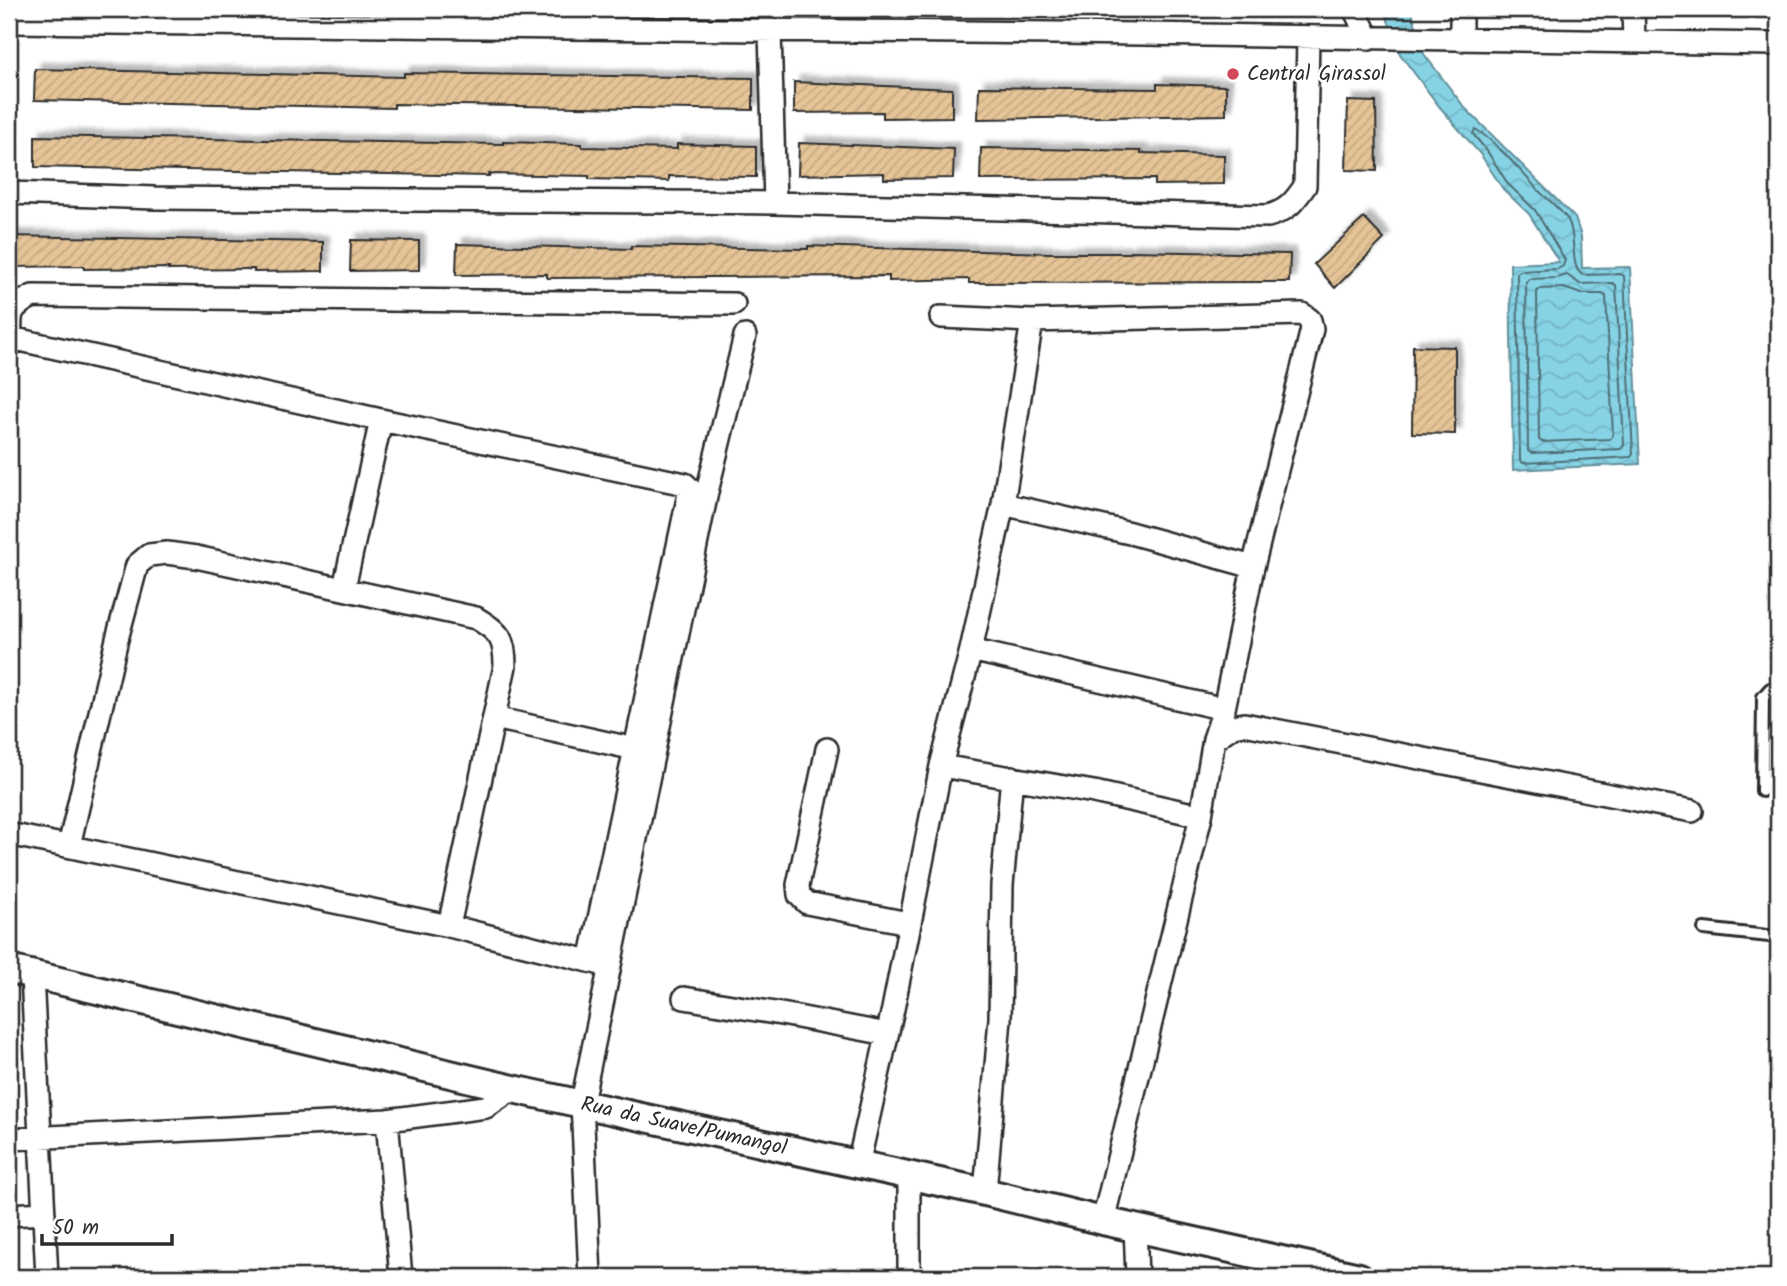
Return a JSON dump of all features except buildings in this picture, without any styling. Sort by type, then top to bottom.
[{"type":"street","points":[[1354,9],[1369,39]]},
{"type":"street","points":[[1461,9],[1461,40]]},
{"type":"street","points":[[1633,9],[1634,42]]},
{"type":"street","points":[[9,22],[602,18],[770,31],[1778,44]]},
{"type":"street","points":[[770,31],[775,203]]},
{"type":"street","points":[[9,193],[155,198],[775,203],[1268,216],[1293,204],[1305,186],[1308,38]]},
{"type":"street","points":[[590,1277],[582,1102],[600,964],[635,749],[690,489],[685,484],[10,343],[11,313],[15,304],[33,296],[734,304]]},
{"type":"street","points":[[941,317],[1032,321],[1301,314],[1310,320],[1312,329],[1253,568],[1224,709],[1214,739],[1201,816],[1103,1221]]},
{"type":"street","points":[[858,1165],[940,766],[971,650],[1003,504],[1032,321]]},
{"type":"street","points":[[600,964],[745,336]]},
{"type":"street","points":[[344,589],[382,420]]},
{"type":"street","points":[[1003,504],[1130,533],[1253,568]]},
{"type":"street","points":[[69,846],[137,565],[149,555],[167,553],[344,589],[476,618],[493,628],[505,645],[505,666],[449,926]]},
{"type":"street","points":[[971,650],[1224,709]]},
{"type":"street","points":[[494,718],[635,749]]},
{"type":"street","points":[[1214,739],[1233,726],[1244,724],[1692,811]]},
{"type":"street","points":[[827,749],[798,885],[799,895],[807,903],[908,923]]},
{"type":"street","points":[[940,766],[1094,792],[1201,816]]},
{"type":"street","points":[[985,1192],[1000,1019],[1002,885],[1012,777]]},
{"type":"street","points":[[9,834],[449,926],[600,964]]},
{"type":"street","points":[[20,972],[38,1138],[47,1277]]},
{"type":"street","name":"Rua da Suave/Pumangol","points":[[20,972],[513,1089],[582,1102],[1359,1277]]},
{"type":"street","points":[[684,998],[787,1014],[887,1034]]},
{"type":"street","points":[[9,1139],[387,1120],[486,1107],[513,1089]]},
{"type":"street","points":[[387,1120],[401,1277]]},
{"type":"street","points":[[909,1176],[909,1277]]},
{"type":"street","points":[[9,1215],[44,1213]]},
{"type":"street","points":[[1135,1227],[1137,1277]]},
{"type":"lane","points":[[1762,791],[1763,697],[1770,689],[1778,690]]},
{"type":"lane","points":[[1704,929],[1778,937]]},
{"type":"water","points":[[1384,9],[1411,9],[1424,54],[1465,108],[1575,218],[1581,236],[1582,268],[1630,267],[1640,464],[1513,470],[1510,264],[1559,262],[1529,214],[1503,189],[1481,155],[1439,106],[1400,54]]},
{"type":"place","name":"Central Girassol","points":[[1233,74]]}]
